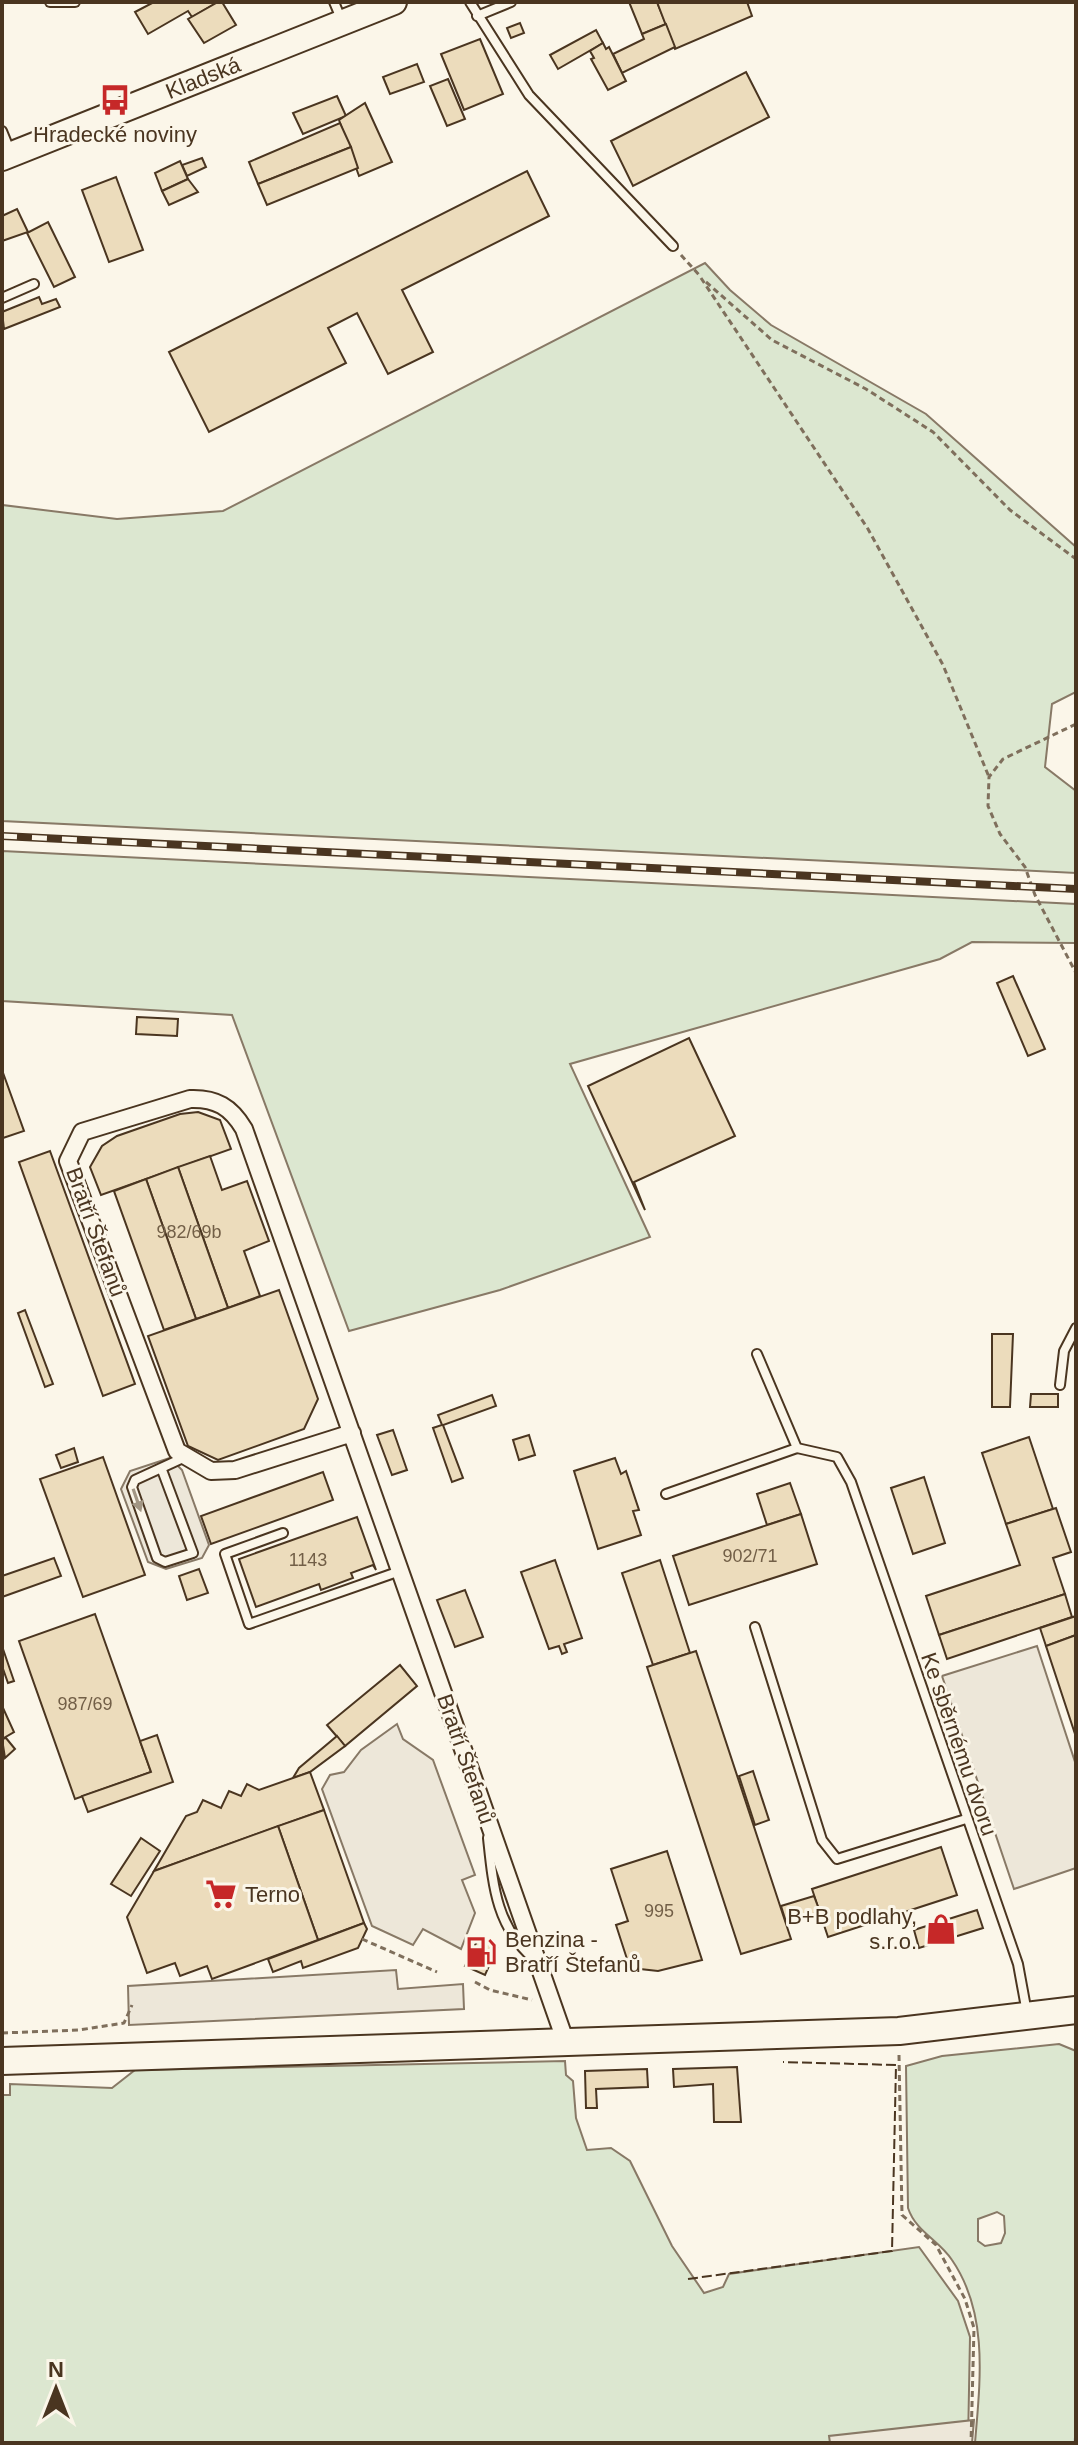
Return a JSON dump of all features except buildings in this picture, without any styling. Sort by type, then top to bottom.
[{"type":"main road","name":"Kladská","points":[[7,156],[338,12],[394,2]]},
{"type":"main road","points":[[2,2061],[899,2031],[1076,2010]]},
{"type":"street","name":"Bratří Štefanů","points":[[186,1457],[177,1451],[68,1161],[82,1132],[190,1099],[219,1103],[235,1113],[244,1129],[565,2040]]},
{"type":"street","points":[[186,1457],[211,1471],[235,1470],[352,1433]]},
{"type":"lane","points":[[50,2],[75,2]]},
{"type":"lane","points":[[470,2],[504,61],[549,120],[673,246]]},
{"type":"lane","points":[[477,16],[511,2]]},
{"type":"lane","name":"Kladská","points":[[2,131],[7,156]]},
{"type":"lane","points":[[2,298],[34,284]]},
{"type":"lane","points":[[1060,1385],[1064,1351],[1076,1328]]},
{"type":"lane","points":[[666,1494],[797,1448],[757,1354]]},
{"type":"lane","name":"Ke sběrnému dvoru","points":[[797,1448],[837,1457],[851,1482],[1018,1964],[1028,2018]]},
{"type":"lane","points":[[162,1470],[193,1553],[165,1562],[157,1558],[132,1487],[135,1480],[186,1457]]},
{"type":"lane","points":[[283,1533],[225,1554],[249,1624],[400,1571]]},
{"type":"lane","points":[[755,1627],[822,1840],[837,1859],[966,1819]]},
{"type":"path","points":[[673,246],[701,278],[868,529],[943,665],[989,777],[988,806],[994,820],[1025,867],[1035,895],[1076,973]]},
{"type":"path","points":[[701,278],[772,340],[866,389],[933,432],[1010,510],[1076,559]]},
{"type":"path","points":[[989,777],[1003,759],[1076,724]]},
{"type":"path","points":[[362,1939],[437,1972]]},
{"type":"path","points":[[475,1982],[490,1990],[533,2001],[550,1998]]},
{"type":"path","points":[[2,2033],[79,2030],[124,2023],[132,2005]]},
{"type":"path","points":[[899,2031],[902,2215],[936,2245],[965,2299],[974,2328],[971,2443]]},
{"type":"green space","points":[[705,263],[730,290],[771,325],[926,414],[1076,547],[1076,692],[1052,704],[1045,767],[1076,791],[1076,873],[2,821],[2,505],[117,519],[223,511]]},
{"type":"green space","points":[[2,851],[1076,904],[1076,943],[972,942],[940,959],[570,1064],[650,1237],[500,1290],[349,1331],[232,1015],[2,1001]]},
{"type":"green space","points":[[1059,2044],[1076,2051],[1076,2443],[975,2443],[980,2373],[972,2303],[952,2260],[916,2223],[908,2208],[906,2066],[942,2056]],"holes":[[[997,2212],[1004,2216],[1005,2233],[1001,2243],[985,2246],[978,2241],[978,2219]]]},
{"type":"green space","points":[[565,2061],[566,2075],[573,2081],[576,2118],[587,2150],[611,2148],[630,2161],[672,2246],[704,2293],[723,2287],[729,2274],[919,2247],[958,2301],[970,2337],[968,2443],[2,2443],[2,2095],[10,2095],[10,2084],[112,2088],[135,2070]]},
{"type":"shaded area","points":[[170,1458],[182,1470],[209,1545],[202,1558],[166,1569],[148,1562],[121,1489],[130,1471]]},
{"type":"shaded area","points":[[1037,1646],[1076,1765],[1076,1868],[1014,1889],[942,1676]]},
{"type":"shaded area","points":[[397,1724],[403,1739],[433,1760],[475,1875],[462,1880],[475,1913],[461,1949],[423,1929],[413,1945],[372,1926],[322,1789],[330,1775],[344,1772],[361,1750]]},
{"type":"shaded area","points":[[396,1970],[398,1989],[463,1984],[464,2009],[129,2025],[128,1986]]},
{"type":"shaded area","points":[[974,2420],[972,2443],[830,2443],[829,2436]]},
{"type":"waterway","points":[[1075,2443],[1076,2439]]},
{"type":"railway","points":[[2,836],[1076,889]]},
{"type":"fence","points":[[688,2279],[892,2251],[896,2065],[783,2062]]},
{"type":"place","name":"Hradecké noviny","points":[[115,100]]},
{"type":"place","name":"Terno","points":[[221,1894]]},
{"type":"place","name":"B+B podlahy, s.r.o.","points":[[941,1929]]},
{"type":"place","name":"Benzina - Bratří Štefanů","points":[[481,1952]]}]
